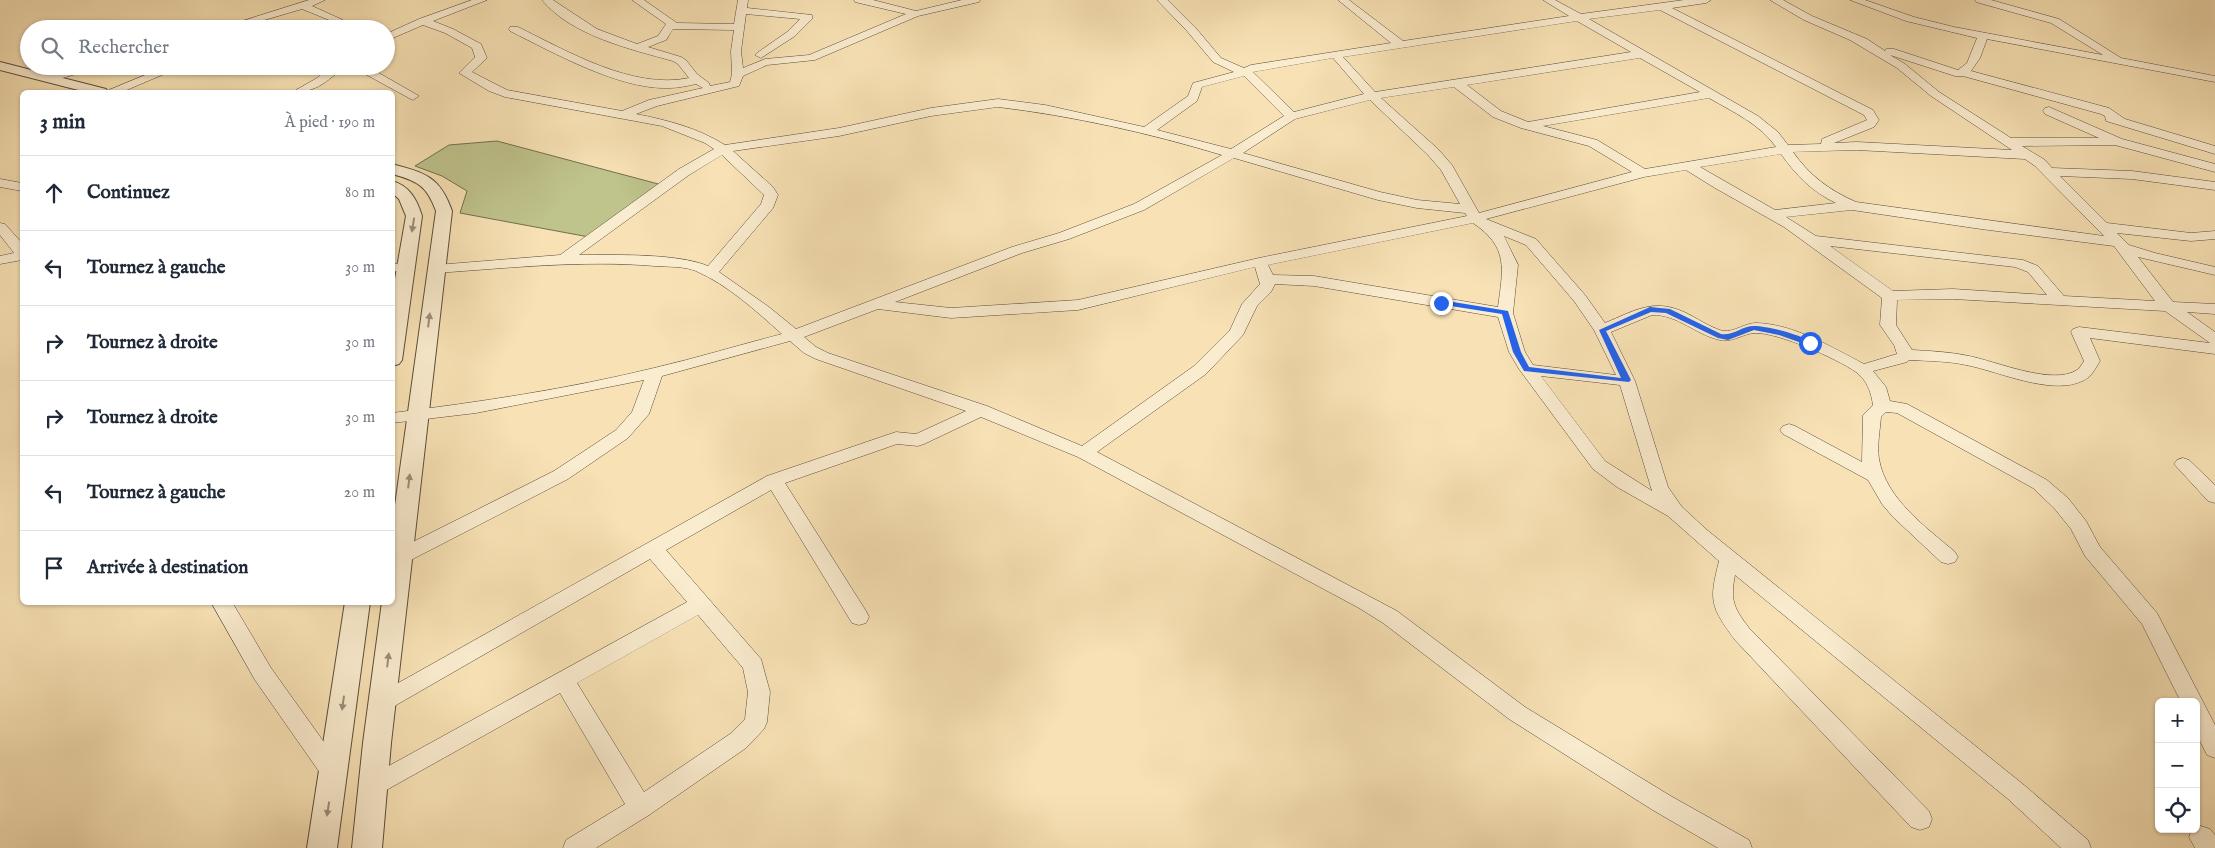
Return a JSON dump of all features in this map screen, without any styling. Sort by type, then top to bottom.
[{"type":"street","points":[[252,20],[320,0]]},
{"type":"street","points":[[395,34],[423,21],[482,0]]},
{"type":"street","points":[[547,0],[583,27],[617,42],[677,59],[709,89]]},
{"type":"street","points":[[637,0],[672,23],[662,38],[638,47]]},
{"type":"street","points":[[859,0],[901,9],[914,14]]},
{"type":"street","points":[[738,74],[765,62],[803,59],[823,54],[939,4],[975,0]]},
{"type":"street","points":[[1162,0],[1191,29],[1217,60],[1246,72],[1291,116]]},
{"type":"street","points":[[1343,0],[1400,44]]},
{"type":"street","points":[[1548,0],[1754,119],[1774,135],[1799,170],[1812,183],[1831,196],[1853,206]]},
{"type":"street","points":[[1650,0],[1869,114],[1873,120],[1870,124],[1814,147]]},
{"type":"street","points":[[1147,131],[1193,98],[1196,85],[1246,72],[1251,68],[1578,17],[1706,0]]},
{"type":"street","points":[[1775,0],[1808,18],[1943,70],[1959,74],[1964,73],[2105,111],[2120,120],[2215,150]]},
{"type":"street","points":[[1850,0],[1855,0],[1910,19],[1983,36],[2215,80]]},
{"type":"street","points":[[1980,0],[2055,21],[2125,63]]},
{"type":"street","points":[[302,5],[338,20]]},
{"type":"street","points":[[622,115],[653,103],[735,84],[738,74],[736,51],[743,5],[808,17],[791,34],[761,55]]},
{"type":"street","points":[[423,21],[449,31],[477,46],[480,58],[465,73],[493,89],[505,93],[665,123],[709,140],[723,149],[768,190],[771,196],[768,205],[711,272]]},
{"type":"street","points":[[671,26],[739,27]]},
{"type":"street","points":[[514,29],[576,59],[625,76],[664,85],[698,80]]},
{"type":"street","points":[[1852,36],[1901,66],[1936,94],[2029,155],[2049,172],[2121,245],[2167,305],[2215,340]]},
{"type":"street","points":[[1964,73],[1975,58],[1983,36]]},
{"type":"street","points":[[1335,54],[1372,96],[1433,152],[1447,168],[1477,217],[1500,240],[1511,265],[1505,312],[1517,352],[1526,369],[1599,465],[1624,483],[1675,512],[1728,559],[2016,792],[2079,848]]},
{"type":"street","points":[[395,418],[476,408],[655,373],[792,336],[1017,250],[1064,236],[1139,207],[1258,139],[1291,116],[1372,96],[1642,54]]},
{"type":"street","points":[[0,66],[20,71]]},
{"type":"street","points":[[34,75],[92,90]]},
{"type":"street","points":[[49,79],[62,75]]},
{"type":"street","points":[[118,90],[156,75]]},
{"type":"street","points":[[303,90],[325,75]]},
{"type":"street","points":[[375,75],[413,96]]},
{"type":"street","points":[[0,78],[47,90]]},
{"type":"street","points":[[1457,83],[1497,114],[1525,125],[1593,143],[1642,173]]},
{"type":"street","points":[[1525,125],[1711,94]]},
{"type":"street","points":[[564,259],[684,172],[723,149],[839,132],[932,112],[998,103],[1045,109],[1147,131],[1231,153],[1378,196],[1477,217],[1530,242],[1580,298],[1602,330],[1627,380],[1659,487],[1675,512]]},
{"type":"street","points":[[2049,111],[2118,142],[2215,168]]},
{"type":"street","points":[[2082,125],[2098,119],[2120,120]]},
{"type":"street","points":[[2008,142],[2118,142]]},
{"type":"street","points":[[879,304],[951,313],[1078,305],[1259,262],[1477,217],[1642,173],[1785,149],[1865,146],[2029,155]]},
{"type":"street","points":[[1688,165],[1725,190],[1772,214],[1890,296],[1953,294],[2130,306],[2167,305],[2215,309]]},
{"type":"street","points":[[395,170],[420,177],[433,186],[444,210],[395,599]]},
{"type":"street","points":[[2049,172],[2114,172],[2215,186]]},
{"type":"street","points":[[0,183],[20,187]]},
{"type":"street","points":[[395,188],[404,193],[409,200],[414,216],[399,268],[395,321]]},
{"type":"street","points":[[1772,214],[1853,206],[2121,245],[2160,259],[2215,271]]},
{"type":"street","points":[[0,227],[17,245],[20,251]]},
{"type":"street","points":[[2103,227],[2191,237],[2215,235]]},
{"type":"street","points":[[1811,240],[2018,263],[2033,269],[2059,300]]},
{"type":"street","points":[[0,260],[20,255]]},
{"type":"street","points":[[436,269],[564,259],[671,262],[690,265],[711,272],[764,310],[810,350],[822,356],[982,410],[1084,453],[1374,608],[1390,617],[1517,712],[1660,802],[1740,848]]},
{"type":"street","points":[[1084,453],[1200,370],[1237,332],[1250,304],[1266,289],[1268,279],[1259,262]]},
{"type":"street","points":[[1268,279],[1314,281],[1505,312]]},
{"type":"street","points":[[1890,296],[1888,325],[1902,346],[1905,355]]},
{"type":"street","points":[[1602,330],[1650,310],[1657,309],[1668,311],[1718,336],[1728,337],[1754,328],[1780,333],[1810,343],[1862,369],[1878,387],[1882,406]]},
{"type":"street","points":[[1862,369],[1901,359],[1905,355],[1968,360],[2029,378],[2058,380],[2076,378],[2089,368],[2092,361],[2079,332],[2215,349]]},
{"type":"street","points":[[1526,369],[1627,380]]},
{"type":"street","points":[[400,556],[561,475],[615,439],[640,414],[655,373]]},
{"type":"street","points":[[1948,557],[1897,508],[1879,487],[1874,476],[1870,459],[1872,415],[1882,406],[1901,408],[2040,484],[2060,503],[2079,526],[2092,551],[2150,619],[2190,698]]},
{"type":"street","points":[[383,702],[774,480],[896,438],[918,440],[982,410]]},
{"type":"street","points":[[1788,430],[1874,476]]},
{"type":"street","points":[[2183,464],[2201,480],[2215,497]]},
{"type":"street","points":[[774,480],[859,617]]},
{"type":"street","points":[[575,848],[640,808],[738,741],[756,722],[759,692],[754,665],[653,549]]},
{"type":"street","points":[[1728,559],[1720,599],[1725,612],[1742,634],[1920,819]]},
{"type":"street","points":[[373,786],[701,604]]},
{"type":"street","points":[[223,605],[264,674],[334,773]]},
{"type":"street","points":[[322,848],[358,605]]},
{"type":"street","points":[[368,846],[373,786],[394,605]]},
{"type":"street","points":[[564,681],[640,808]]},
{"type":"street","points":[[2200,718],[2215,748]]},
{"type":"green space","points":[[497,141],[662,185],[589,237],[460,213],[467,191],[442,176],[415,166],[449,145]]},
{"type":"route","points":[[1441,303],[1505,312],[1517,352],[1526,369],[1562,374],[1627,380],[1602,330],[1650,310],[1657,309],[1668,311],[1718,336],[1728,337],[1754,328],[1780,333],[1810,343]]}]
